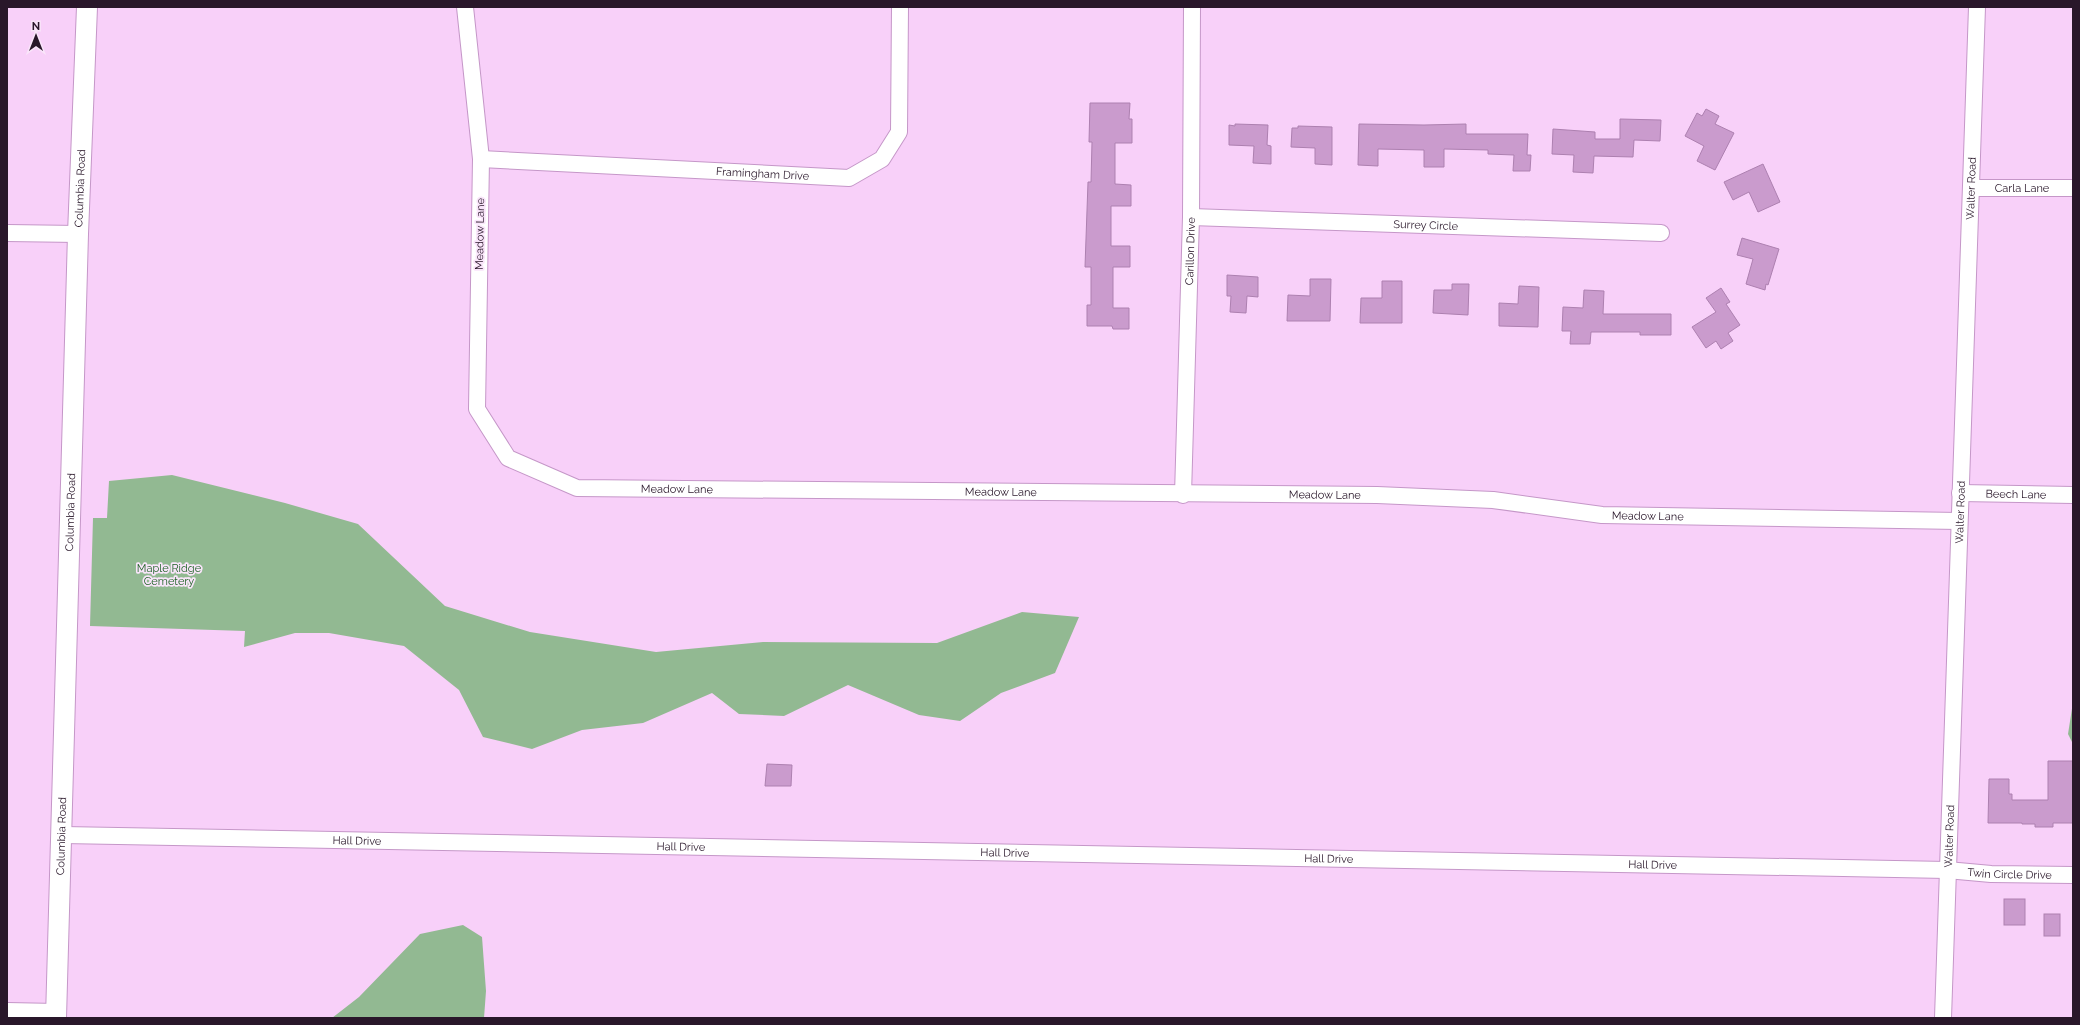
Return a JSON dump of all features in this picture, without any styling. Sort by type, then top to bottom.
[{"type":"main road","name":"Columbia Road","points":[[56,1015],[63,835],[78,234],[87,7]]},
{"type":"street","name":"Meadow Lane","points":[[465,7],[481,159],[477,409],[508,458],[577,488],[1184,495],[1377,495],[1485,500],[1602,515],[1959,521]]},
{"type":"street","name":"Framingham Drive","points":[[481,159],[849,178],[882,159],[899,132],[900,7]]},
{"type":"street","name":"Carillon Drive","points":[[1184,495],[1191,217],[1192,7]]},
{"type":"street","name":"Walter Road","points":[[1943,1018],[1977,7]]},
{"type":"street","name":"Carla Lane","points":[[1971,188],[2073,188]]},
{"type":"street","name":"Surrey Circle","points":[[1191,217],[1661,233]]},
{"type":"street","points":[[7,233],[78,234]]},
{"type":"street","name":"Beech Lane","points":[[1960,493],[2073,496]]},
{"type":"street","name":"Hall Drive","points":[[63,835],[1947,870]]},
{"type":"street","name":"Twin Circle Drive","points":[[1947,870],[1991,874],[2073,875]]},
{"type":"street","points":[[7,1011],[56,1015]]},
{"type":"green space","name":"Maple Ridge Cemetery","points":[[172,475],[285,503],[358,524],[445,606],[530,632],[656,652],[763,642],[937,643],[1022,612],[1079,617],[1055,673],[1001,693],[960,721],[919,715],[848,685],[784,716],[739,714],[712,693],[643,723],[582,730],[532,749],[483,737],[459,690],[404,646],[329,633],[295,633],[244,647],[245,631],[90,626],[93,518],[107,518],[109,481]]},
{"type":"green space","points":[[2073,702],[2073,744],[2068,734]]},
{"type":"green space","points":[[463,925],[482,937],[486,991],[484,1018],[332,1018],[359,997],[420,934]]},
{"type":"building","points":[[1090,103],[1130,103],[1129,119],[1132,119],[1132,143],[1115,143],[1115,184],[1131,185],[1131,206],[1111,206],[1111,246],[1130,246],[1130,267],[1113,267],[1113,308],[1129,308],[1129,329],[1113,329],[1112,326],[1087,326],[1087,305],[1091,305],[1091,267],[1085,267],[1088,182],[1091,182],[1092,142],[1089,142]]},
{"type":"building","points":[[1706,109],[1719,116],[1715,124],[1734,133],[1715,170],[1697,161],[1704,146],[1685,136],[1697,113],[1702,116]]},
{"type":"building","points":[[1620,119],[1661,120],[1660,141],[1634,140],[1633,157],[1594,156],[1593,173],[1573,172],[1574,155],[1552,154],[1553,129],[1595,132],[1595,139],[1620,139]]},
{"type":"building","points":[[1235,124],[1268,125],[1267,145],[1271,146],[1271,164],[1253,163],[1254,146],[1229,145],[1229,125],[1235,126]]},
{"type":"building","points":[[1359,124],[1466,124],[1466,134],[1528,134],[1527,155],[1531,155],[1530,171],[1513,171],[1514,155],[1488,154],[1488,150],[1444,149],[1444,167],[1424,167],[1424,150],[1378,149],[1378,166],[1358,165]]},
{"type":"building","points":[[1298,126],[1332,127],[1332,165],[1315,164],[1315,148],[1291,147],[1292,128],[1298,128]]},
{"type":"building","points":[[1763,164],[1780,202],[1758,212],[1749,192],[1733,200],[1724,182]]},
{"type":"building","points":[[1742,238],[1779,249],[1768,285],[1766,284],[1765,290],[1746,284],[1753,259],[1737,255]]},
{"type":"building","points":[[1227,275],[1258,277],[1258,297],[1247,296],[1246,313],[1230,312],[1231,296],[1227,296]]},
{"type":"building","points":[[1310,279],[1331,279],[1330,321],[1287,321],[1288,295],[1310,296]]},
{"type":"building","points":[[1382,281],[1402,281],[1402,323],[1360,323],[1361,298],[1382,298]]},
{"type":"building","points":[[1452,284],[1469,284],[1468,315],[1433,313],[1434,290],[1452,290]]},
{"type":"building","points":[[1519,286],[1539,287],[1538,327],[1499,326],[1499,303],[1518,304]]},
{"type":"building","points":[[1721,288],[1730,302],[1726,304],[1740,325],[1728,333],[1733,341],[1721,349],[1716,341],[1706,348],[1692,327],[1716,312],[1706,298]]},
{"type":"building","points":[[1584,290],[1604,291],[1603,314],[1671,314],[1671,335],[1640,335],[1640,332],[1591,332],[1590,344],[1570,344],[1571,331],[1562,331],[1563,307],[1583,308]]},
{"type":"building","points":[[2048,761],[2073,761],[2073,823],[2053,823],[2053,827],[2035,827],[2035,824],[1988,823],[1989,779],[2009,779],[2009,794],[2012,794],[2012,800],[2048,800]]},
{"type":"building","points":[[767,764],[792,765],[791,786],[765,786]]},
{"type":"building","points":[[2004,899],[2025,899],[2025,925],[2004,925]]},
{"type":"building","points":[[2044,914],[2060,914],[2060,936],[2044,936]]}]
